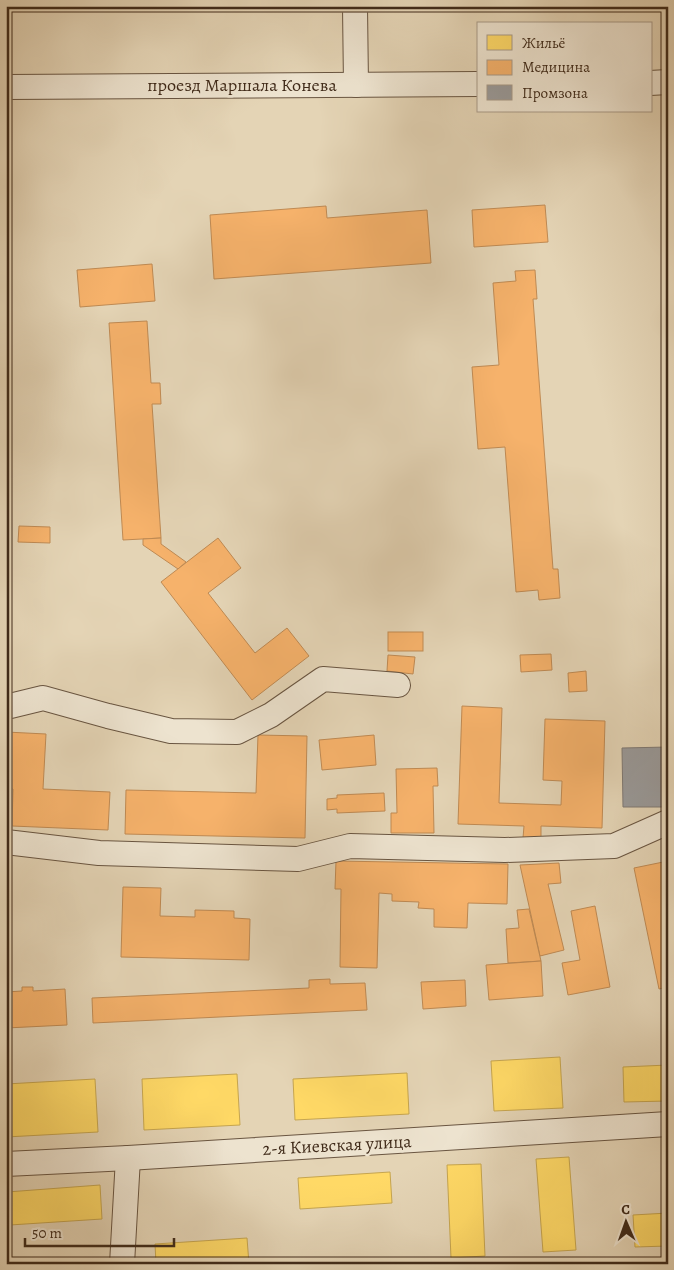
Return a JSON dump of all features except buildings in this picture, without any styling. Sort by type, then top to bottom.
[{"type":"street","points":[[356,7],[356,84]]},
{"type":"street","points":[[652,83],[668,82]]},
{"type":"street","name":"проезд Маршала Конева","points":[[6,87],[477,84]]},
{"type":"street","points":[[6,707],[42,698],[171,731],[237,732],[271,715],[323,680],[398,685]]},
{"type":"street","points":[[6,842],[99,853],[298,859],[350,846],[506,850],[614,846],[668,822]]},
{"type":"street","name":"2-я Киевская улица","points":[[6,1164],[668,1124]]},
{"type":"street","points":[[122,1264],[128,1158]]}]
